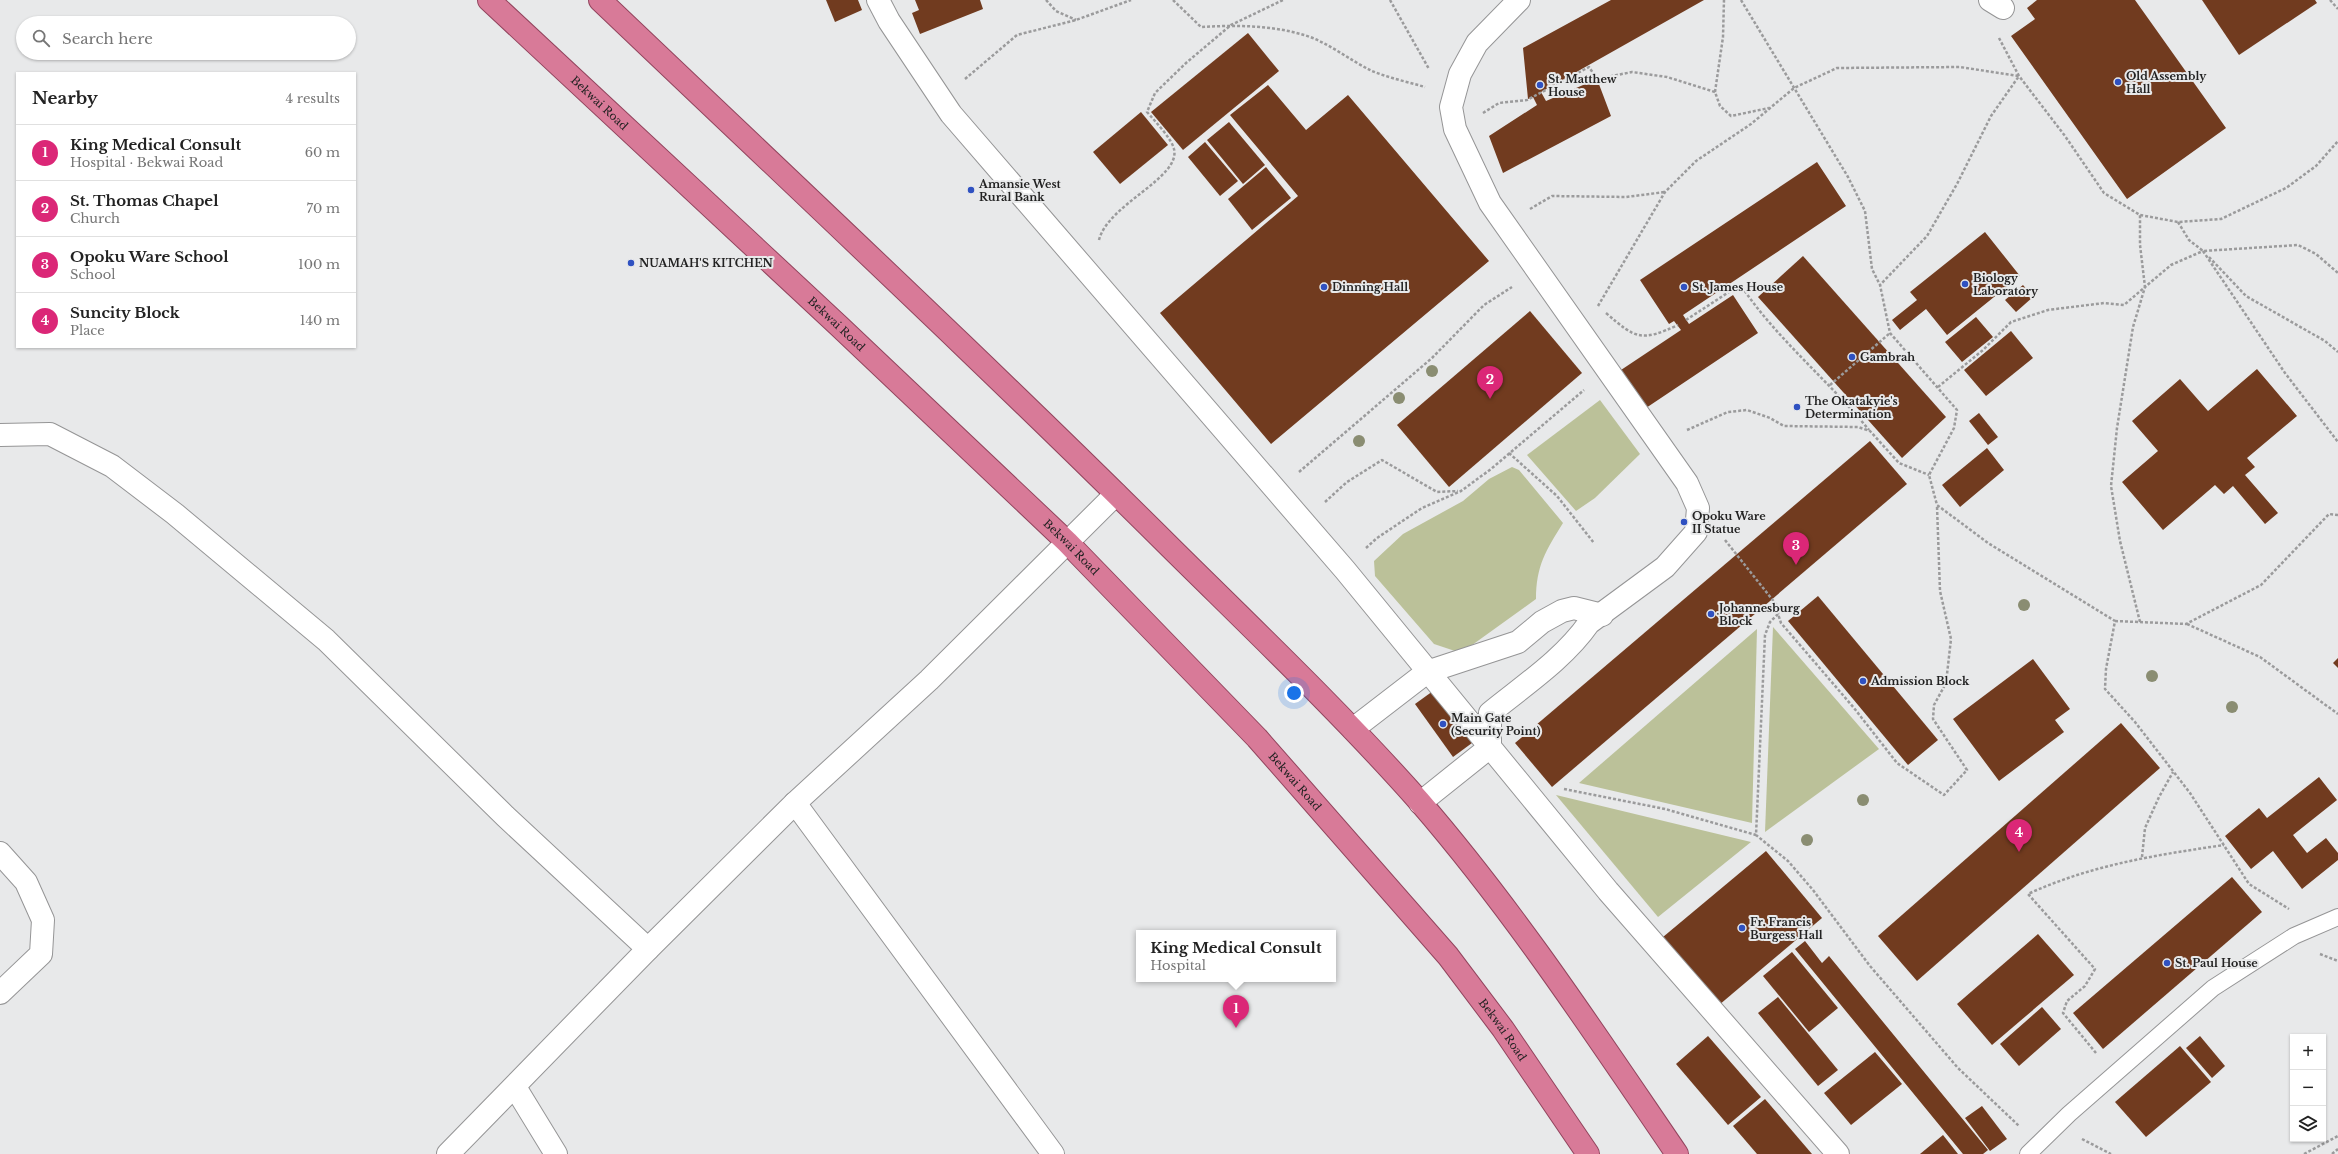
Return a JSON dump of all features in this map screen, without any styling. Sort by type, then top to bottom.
[{"type":"highway","name":"Bekwai Road","points":[[489,0],[840,326],[1067,542],[1257,738],[1448,956],[1503,1029],[1588,1154]]},
{"type":"highway","points":[[600,0],[1116,494],[1353,729],[1420,803],[1500,901],[1562,984],[1677,1154]]},
{"type":"street","points":[[878,0],[889,22],[951,114],[1304,521],[1613,897],[1838,1154]]},
{"type":"street","points":[[1490,747],[1490,713],[1545,668],[1581,634],[1589,623],[1602,615],[1665,567],[1696,532],[1698,508],[1687,483],[1490,203],[1455,129],[1447,100],[1477,43],[1519,0]]},
{"type":"street","points":[[0,435],[50,434],[112,466],[174,514],[326,640],[505,816],[648,949]]},
{"type":"street","points":[[448,1154],[648,949],[795,803],[929,680],[1116,494]]},
{"type":"street","points":[[1353,729],[1427,672],[1518,642],[1542,622],[1562,611],[1574,608],[1602,615]]},
{"type":"street","points":[[1420,803],[1490,747]]},
{"type":"street","points":[[795,803],[1053,1154]]},
{"type":"street","points":[[0,854],[26,882],[43,920],[41,954],[0,993]]},
{"type":"street","points":[[514,1087],[556,1154]]},
{"type":"lane","points":[[2033,1149],[2114,1074],[2213,988],[2294,936],[2338,917]]},
{"type":"path","points":[[1046,0],[1056,11],[1076,20]]},
{"type":"path","points":[[940,98],[983,66],[1017,36],[1076,20],[1131,0]]},
{"type":"path","points":[[1173,0],[1201,27],[1231,25],[1278,28],[1306,35],[1374,71],[1447,100]]},
{"type":"path","points":[[1090,274],[1102,229],[1119,210],[1162,176],[1174,163],[1174,148],[1147,112],[1152,98],[1186,63],[1231,25],[1283,0]]},
{"type":"path","points":[[1390,0],[1447,100]]},
{"type":"path","points":[[1724,0],[1723,37],[1714,92],[1720,106],[1732,116],[1771,108]]},
{"type":"path","points":[[1697,517],[1719,533],[1779,608],[1778,614],[1781,623],[1854,708],[1897,763],[1944,795],[1967,770],[1933,719],[1934,705],[1946,683],[1951,639],[1940,591],[1937,506],[1929,476],[1954,428],[1957,410],[1890,333],[1880,285],[1872,269],[1865,211],[1848,177],[1741,0]]},
{"type":"path","points":[[2330,0],[2338,9]]},
{"type":"path","points":[[1996,4],[1994,28],[2020,76],[2065,136],[2104,193],[2140,215],[2178,222],[2221,219],[2286,188],[2316,166],[2338,142]]},
{"type":"path","points":[[1462,144],[1471,120],[1499,103],[1527,100],[1589,67],[1597,79],[1632,72],[1667,77],[1714,92]]},
{"type":"path","points":[[1589,343],[1598,306],[1665,192],[1696,161],[1751,124],[1794,88],[1837,68],[1960,67],[2020,76]]},
{"type":"path","points":[[1880,285],[1927,236],[1957,184],[1991,116],[2020,76]]},
{"type":"path","points":[[1518,244],[1530,208],[1552,196],[1626,197],[1665,192]]},
{"type":"path","points":[[2140,215],[2140,245],[2145,287],[2133,327],[2117,428],[2112,486],[2120,541],[2140,622]]},
{"type":"path","points":[[2178,222],[2189,240],[2203,251],[2246,296],[2325,341],[2338,352]]},
{"type":"path","points":[[1938,387],[1983,350],[2011,322],[2048,310],[2104,303],[2124,305],[2171,265],[2203,251],[2298,245],[2316,254],[2338,273]]},
{"type":"path","points":[[2203,251],[2285,373],[2338,442]]},
{"type":"path","points":[[1277,490],[1432,358],[1484,305],[1538,271]]},
{"type":"path","points":[[1686,320],[1732,290],[1742,286],[1792,346],[1830,385],[1899,463],[1929,476]]},
{"type":"path","points":[[1598,306],[1638,337],[1654,336],[1678,325]]},
{"type":"path","points":[[1830,385],[1890,333]]},
{"type":"path","points":[[1345,570],[1377,538],[1422,508],[1461,491],[1608,370]]},
{"type":"path","points":[[1655,437],[1673,429],[1676,435],[1728,412],[1747,410],[1770,418],[1784,426],[1858,427],[1870,431]]},
{"type":"path","points":[[1509,453],[1557,496],[1594,543]]},
{"type":"path","points":[[1304,521],[1347,482],[1382,460],[1437,492],[1461,491]]},
{"type":"path","points":[[1937,506],[1988,543],[2115,621],[2186,624],[2260,657],[2338,714]]},
{"type":"path","points":[[2186,624],[2261,585],[2329,514],[2338,515]]},
{"type":"path","points":[[1756,835],[1765,635],[1770,622],[1778,614]]},
{"type":"path","points":[[2115,621],[2106,669],[2105,689],[2135,722],[2173,772],[2224,845],[2249,884],[2285,905],[2311,929],[2309,942],[2312,950],[2338,961]]},
{"type":"path","points":[[2142,857],[2145,828],[2158,797],[2173,772]]},
{"type":"path","points":[[1561,789],[1665,809],[1756,835],[1788,861],[1803,878],[1870,966],[1958,1068],[2033,1149],[2070,1133],[2111,1154]]},
{"type":"path","points":[[2114,1074],[2063,1013],[2067,1001],[2085,986],[2095,969],[2028,894],[2060,879],[2142,857],[2224,845]]},
{"type":"path","points":[[2304,1154],[2338,1136]]},
{"type":"path","points":[[2332,1154],[2338,1149]]},
{"type":"green space","points":[[1600,400],[1640,454],[1595,498],[1576,511],[1527,455]]},
{"type":"green space","points":[[1512,467],[1519,470],[1563,523],[1543,559],[1536,587],[1536,599],[1461,653],[1434,644],[1375,576],[1374,561],[1403,534],[1463,501],[1489,479]]},
{"type":"green space","points":[[1773,627],[1879,749],[1765,832]]},
{"type":"green space","points":[[1757,629],[1752,823],[1579,783]]},
{"type":"green space","points":[[1556,795],[1751,842],[1658,917]]},
{"type":"building","points":[[826,0],[858,0],[862,10],[835,22]]},
{"type":"building","points":[[915,0],[980,0],[983,9],[920,34],[912,13],[919,10]]},
{"type":"building","name":"St. Matthew House","points":[[1611,0],[1704,0],[1541,92],[1546,101],[1597,79],[1611,116],[1503,173],[1489,136],[1537,105],[1533,97],[1528,99],[1523,48]]},
{"type":"building","name":"Old Assembly Hall","points":[[2037,0],[2135,0],[2226,128],[2127,199],[2011,36],[2035,19],[2027,8]]},
{"type":"building","points":[[2202,0],[2315,0],[2317,3],[2239,55]]},
{"type":"building","points":[[1248,33],[1279,71],[1183,150],[1151,112]]},
{"type":"building","name":"Dinning Hall","points":[[1268,85],[1306,130],[1348,95],[1489,261],[1271,444],[1160,313],[1298,196],[1230,115]]},
{"type":"building","points":[[1141,112],[1168,145],[1120,184],[1093,152]]},
{"type":"building","points":[[1229,122],[1265,165],[1243,184],[1207,140]]},
{"type":"building","points":[[1205,142],[1238,181],[1220,196],[1188,157]]},
{"type":"building","name":"St. James House","points":[[1817,162],[1846,206],[1683,315],[1689,324],[1733,295],[1758,333],[1646,408],[1621,370],[1681,330],[1674,321],[1669,324],[1640,280]]},
{"type":"building","points":[[1266,167],[1291,198],[1252,230],[1228,199]]},
{"type":"building","name":"Biology Laboratory","points":[[1985,232],[2020,276],[1947,335],[1926,309],[1900,330],[1892,320],[1917,300],[1910,292]]},
{"type":"building","name":"Gambrah","points":[[1803,256],[1946,417],[1902,458],[1758,297]]},
{"type":"building","points":[[2023,285],[2033,297],[2016,312],[2005,300]]},
{"type":"building","points":[[1530,311],[1582,373],[1449,487],[1397,425]]},
{"type":"building","points":[[1976,317],[1993,337],[1962,362],[1945,342]]},
{"type":"building","points":[[2011,331],[2033,358],[1986,396],[1964,370]]},
{"type":"building","points":[[2257,369],[2297,416],[2247,458],[2255,467],[2245,475],[2278,513],[2265,524],[2233,486],[2224,494],[2215,485],[2163,530],[2122,482],[2158,451],[2132,421],[2180,379],[2208,411]]},
{"type":"building","points":[[1979,413],[1998,437],[1988,445],[1969,421]]},
{"type":"building","name":"Johannesburg Block","points":[[1870,441],[1907,484],[1552,787],[1515,743]]},
{"type":"building","points":[[1987,448],[2004,470],[1960,507],[1942,485]]},
{"type":"building","name":"Admission Block","points":[[1818,596],[1938,740],[1908,765],[1788,621]]},
{"type":"building","points":[[2338,658],[2338,668],[2333,663]]},
{"type":"building","points":[[2033,659],[2070,709],[2055,720],[2064,732],[1999,781],[1953,719]]},
{"type":"building","name":"Main Gate (Security Point)","points":[[1433,691],[1472,743],[1453,757],[1415,704]]},
{"type":"building","points":[[2121,723],[2160,768],[1917,981],[1878,936]]},
{"type":"building","points":[[2319,777],[2337,800],[2293,835],[2307,853],[2326,838],[2338,853],[2338,860],[2302,889],[2273,851],[2251,869],[2225,836],[2259,808],[2267,818]]},
{"type":"building","name":"Fr. Francis Burgess Hall","points":[[1766,851],[1822,918],[1719,1005],[1663,937]]},
{"type":"building","name":"St. Paul House","points":[[2232,877],[2262,912],[2103,1049],[2073,1013]]},
{"type":"building","points":[[2038,934],[2074,975],[1992,1045],[1957,1004]]},
{"type":"building","points":[[1805,941],[1822,963],[1829,956],[1988,1150],[1983,1154],[1963,1154],[1795,949]]},
{"type":"building","points":[[1792,952],[1838,1008],[1809,1032],[1763,976]]},
{"type":"building","points":[[1778,997],[1838,1070],[1818,1086],[1758,1013]]},
{"type":"building","points":[[2042,1007],[2061,1029],[2019,1066],[2000,1044]]},
{"type":"building","points":[[1708,1036],[1761,1097],[1728,1125],[1676,1064]]},
{"type":"building","points":[[2200,1036],[2225,1066],[2212,1078],[2186,1048]]},
{"type":"building","points":[[2180,1046],[2211,1082],[2146,1137],[2115,1102]]},
{"type":"building","points":[[1875,1052],[1902,1084],[1851,1125],[1824,1093]]},
{"type":"building","points":[[1765,1099],[1812,1154],[1757,1154],[1733,1126]]},
{"type":"building","points":[[1982,1106],[2007,1139],[1990,1151],[1965,1118]]},
{"type":"building","points":[[1943,1135],[1958,1154],[1920,1154]]},
{"type":"place","name":"Old Assembly Hall","points":[[2118,82]]},
{"type":"place","name":"St. Matthew House","points":[[1540,85]]},
{"type":"place","name":"Amansie West Rural Bank","points":[[971,190]]},
{"type":"place","name":"NUAMAH'S KITCHEN","points":[[631,263]]},
{"type":"place","name":"Biology Laboratory","points":[[1965,284]]},
{"type":"place","name":"Dinning Hall","points":[[1324,287]]},
{"type":"place","name":"St. James House","points":[[1684,287]]},
{"type":"place","name":"Gambrah","points":[[1852,357]]},
{"type":"place","name":"St. Thomas Chapel","points":[[1490,399]]},
{"type":"place","name":"The Okatakyie's Determination","points":[[1797,407]]},
{"type":"place","name":"Opoku Ware II Statue","points":[[1684,522]]},
{"type":"place","name":"Opoku Ware School","points":[[1796,565]]},
{"type":"place","name":"Johannesburg Block","points":[[1711,614]]},
{"type":"place","name":"Admission Block","points":[[1863,681]]},
{"type":"place","name":"Main Gate (Security Point)","points":[[1443,724]]},
{"type":"place","name":"Suncity Block","points":[[2019,852]]},
{"type":"place","name":"Fr. Francis Burgess Hall","points":[[1742,928]]},
{"type":"place","name":"St. Paul House","points":[[2167,963]]},
{"type":"place","name":"King Medical Consult","points":[[1236,1028]]}]
